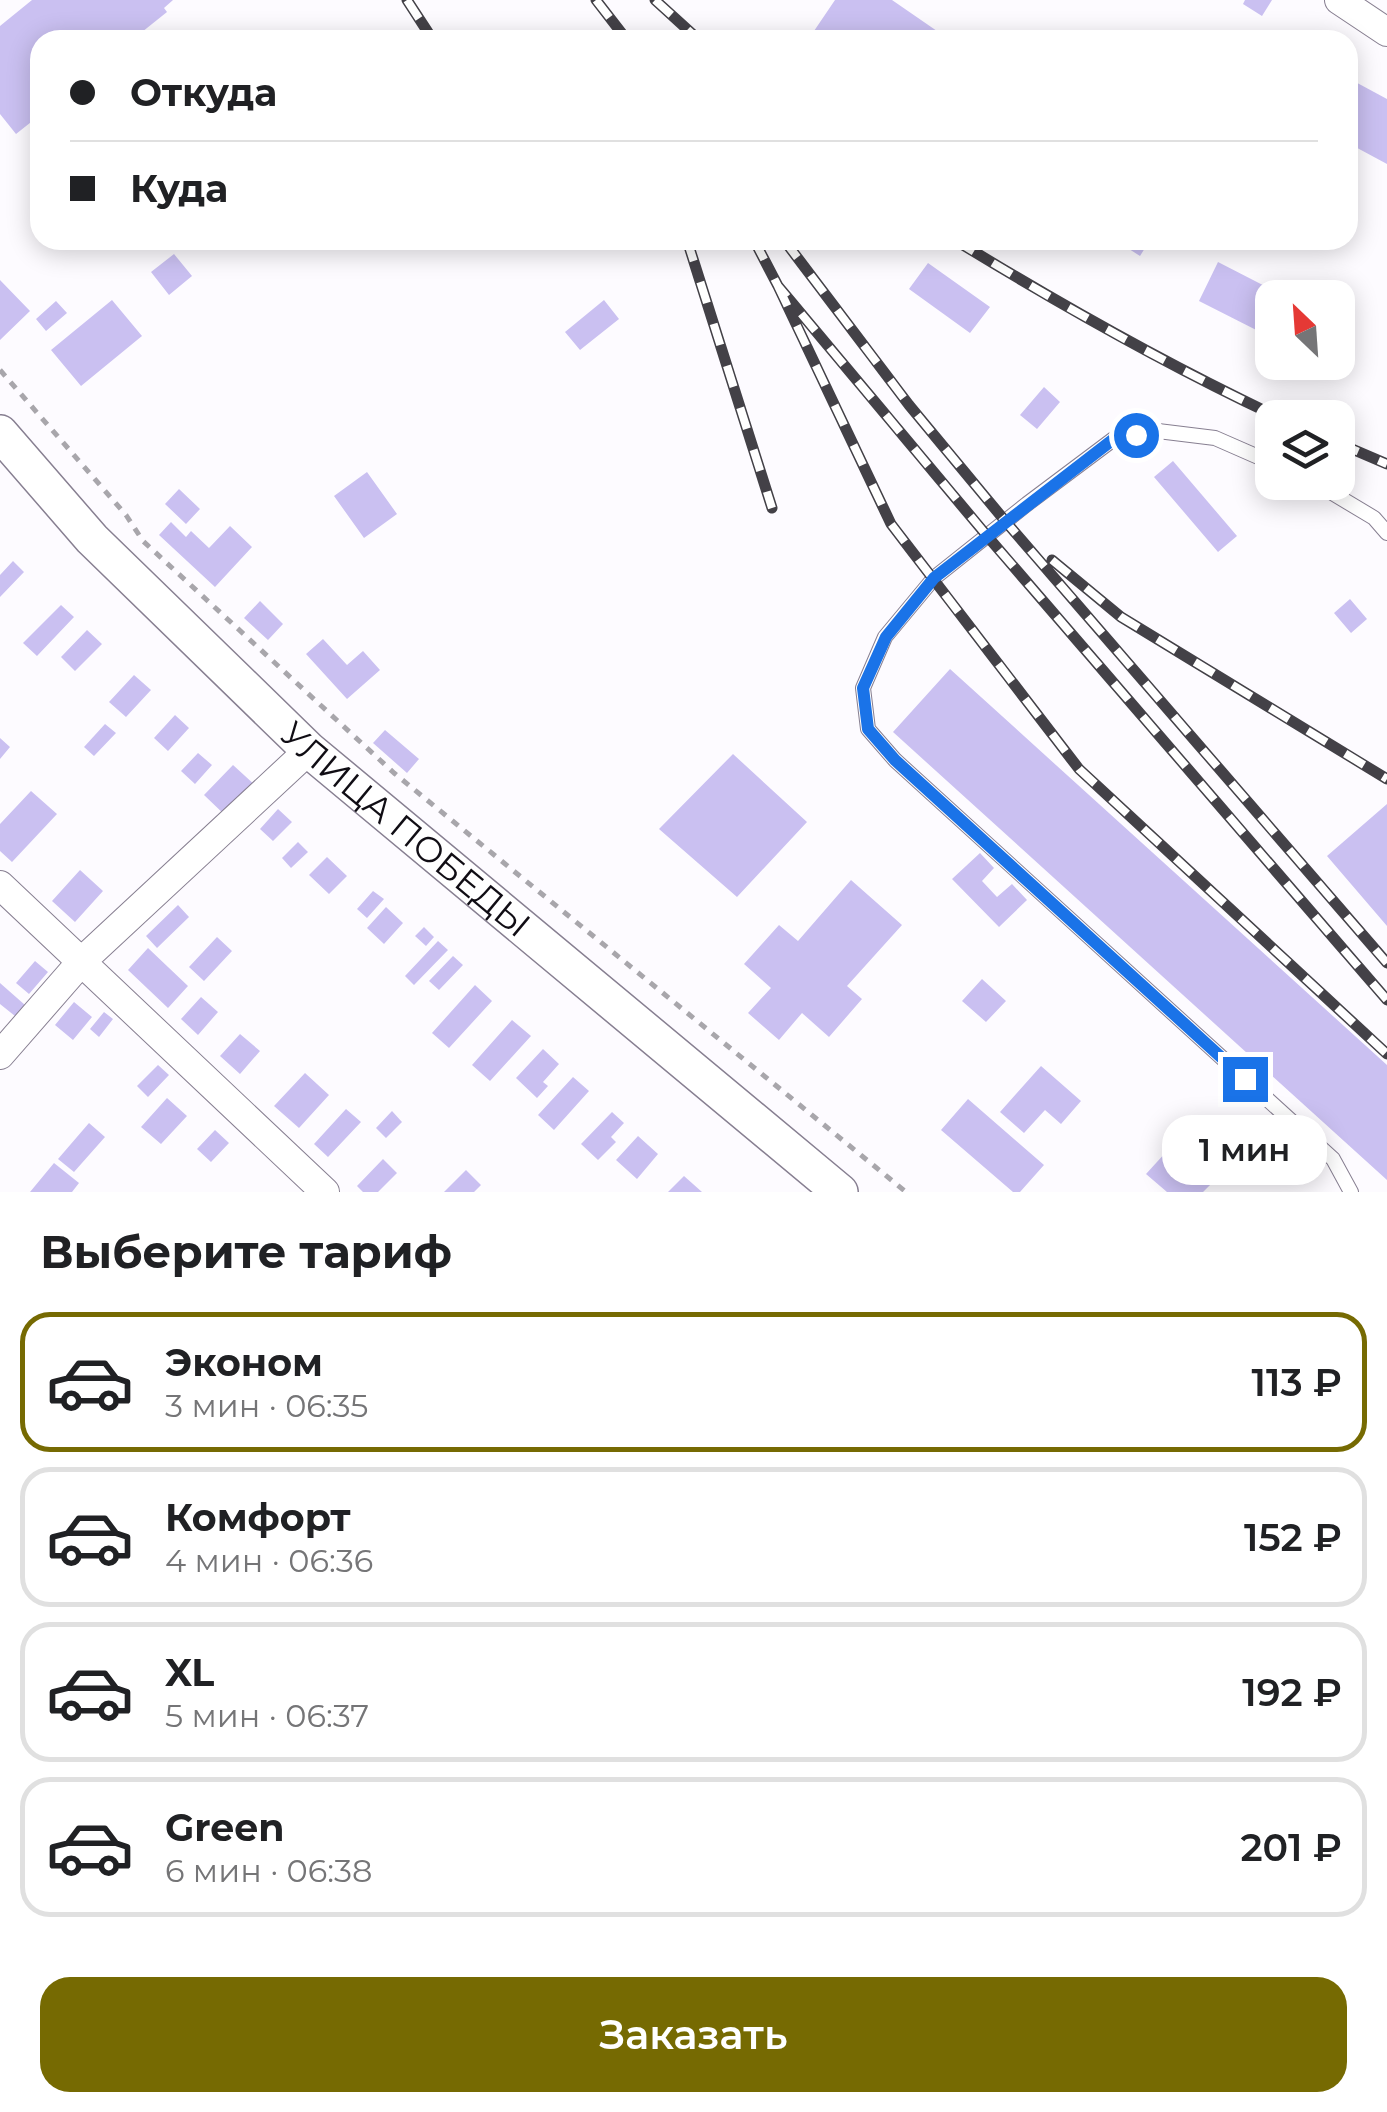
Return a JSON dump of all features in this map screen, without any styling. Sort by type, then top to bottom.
[{"type":"street","points":[[1339,0],[1387,32]]},
{"type":"street","name":"УЛИЦА ПОБЕДЫ","points":[[0,432],[92,539],[309,750],[840,1192]]},
{"type":"street","points":[[0,1055],[82,962],[309,750]]},
{"type":"street","points":[[0,885],[325,1192]]},
{"type":"lane","points":[[1255,455],[1215,438],[1158,431],[1115,438],[934,578],[886,637],[863,688],[868,729],[895,760],[1332,1159],[1352,1192]]},
{"type":"lane","points":[[1344,500],[1374,518],[1387,533]]},
{"type":"path","points":[[0,370],[126,515],[143,541],[394,774],[906,1192]]},
{"type":"building","points":[[32,0],[173,0],[164,8],[167,12],[144,30],[30,30],[30,123],[16,134],[0,114],[0,26]]},
{"type":"building","points":[[835,0],[892,0],[936,30],[815,30]]},
{"type":"building","points":[[1245,0],[1272,0],[1262,16],[1243,4]]},
{"type":"building","points":[[1358,83],[1387,99],[1387,164],[1358,148]]},
{"type":"building","points":[[174,254],[192,276],[169,295],[151,272]]},
{"type":"building","points":[[1218,262],[1255,281],[1255,329],[1199,301]]},
{"type":"building","points":[[928,263],[990,307],[970,333],[909,289]]},
{"type":"building","points":[[0,280],[30,311],[0,340]]},
{"type":"building","points":[[112,300],[142,336],[81,386],[51,350]]},
{"type":"building","points":[[604,300],[619,319],[580,350],[565,332]]},
{"type":"building","points":[[56,301],[67,313],[46,331],[36,319]]},
{"type":"building","points":[[1044,387],[1060,402],[1037,429],[1020,415]]},
{"type":"building","points":[[1173,461],[1237,536],[1218,552],[1154,477]]},
{"type":"building","points":[[367,472],[397,514],[364,538],[334,496]]},
{"type":"building","points":[[179,489],[200,509],[186,524],[165,504]]},
{"type":"building","points":[[171,522],[186,537],[191,531],[209,548],[230,526],[252,547],[215,587],[159,535]]},
{"type":"building","points":[[13,561],[24,572],[0,597],[0,575]]},
{"type":"building","points":[[1350,599],[1367,619],[1351,633],[1334,613]]},
{"type":"building","points":[[260,601],[283,624],[268,640],[244,618]]},
{"type":"building","points":[[61,605],[74,617],[37,656],[23,643]]},
{"type":"building","points":[[87,630],[102,644],[75,671],[61,657]]},
{"type":"building","points":[[323,639],[347,665],[363,651],[380,670],[347,699],[306,654]]},
{"type":"building","points":[[950,669],[1387,1065],[1387,1180],[893,732]]},
{"type":"building","points":[[134,675],[151,690],[126,717],[109,702]]},
{"type":"building","points":[[175,715],[189,728],[168,751],[154,738]]},
{"type":"building","points":[[105,724],[116,733],[94,756],[84,747]]},
{"type":"building","points":[[385,730],[419,759],[407,773],[373,743]]},
{"type":"building","points":[[0,738],[10,747],[0,759]]},
{"type":"building","points":[[198,753],[212,765],[195,784],[181,771]]},
{"type":"building","points":[[733,754],[807,822],[737,897],[659,829]]},
{"type":"building","points":[[233,765],[256,786],[227,817],[204,795]]},
{"type":"building","points":[[31,791],[57,814],[12,862],[0,851],[0,824]]},
{"type":"building","points":[[1387,804],[1387,926],[1327,856]]},
{"type":"building","points":[[278,809],[292,822],[273,841],[260,829]]},
{"type":"building","points":[[298,842],[308,852],[291,868],[282,858]]},
{"type":"building","points":[[980,853],[994,868],[982,881],[997,897],[1012,884],[1027,900],[999,927],[952,879]]},
{"type":"building","points":[[327,857],[347,876],[329,894],[309,875]]},
{"type":"building","points":[[80,870],[103,891],[75,922],[52,901]]},
{"type":"building","points":[[851,880],[902,925],[847,986],[862,999],[829,1037],[802,1013],[779,1040],[748,1013],[771,988],[744,964],[779,925],[798,941]]},
{"type":"building","points":[[373,891],[384,899],[367,918],[357,909]]},
{"type":"building","points":[[178,905],[189,917],[157,948],[146,936]]},
{"type":"building","points":[[386,907],[403,923],[384,944],[367,928]]},
{"type":"building","points":[[424,927],[434,937],[426,946],[415,936]]},
{"type":"building","points":[[217,937],[232,951],[204,981],[189,967]]},
{"type":"building","points":[[438,941],[448,950],[414,985],[405,976]]},
{"type":"building","points":[[148,948],[188,986],[168,1008],[128,970]]},
{"type":"building","points":[[453,956],[463,965],[439,990],[429,981]]},
{"type":"building","points":[[35,961],[48,972],[29,994],[16,983]]},
{"type":"building","points":[[982,979],[1006,1001],[986,1022],[962,1001]]},
{"type":"building","points":[[0,983],[25,1005],[15,1016],[0,1004]]},
{"type":"building","points":[[475,985],[492,1001],[449,1048],[432,1033]]},
{"type":"building","points":[[201,997],[218,1012],[198,1035],[181,1019]]},
{"type":"building","points":[[74,1002],[92,1017],[73,1040],[55,1025]]},
{"type":"building","points":[[104,1012],[113,1019],[99,1037],[90,1029]]},
{"type":"building","points":[[512,1020],[531,1036],[490,1081],[472,1065]]},
{"type":"building","points":[[240,1034],[260,1051],[240,1074],[220,1056]]},
{"type":"building","points":[[543,1049],[559,1064],[543,1082],[548,1086],[537,1098],[516,1078]]},
{"type":"building","points":[[158,1065],[169,1075],[148,1097],[137,1086]]},
{"type":"building","points":[[1041,1066],[1081,1101],[1061,1124],[1045,1110],[1024,1133],[1000,1112]]},
{"type":"building","points":[[305,1073],[329,1095],[299,1128],[274,1106]]},
{"type":"building","points":[[573,1077],[589,1091],[554,1130],[538,1115]]},
{"type":"building","points":[[167,1098],[187,1116],[161,1144],[141,1127]]},
{"type":"building","points":[[968,1099],[1044,1165],[1020,1192],[1013,1192],[941,1130]]},
{"type":"building","points":[[346,1109],[361,1122],[328,1157],[314,1144]]},
{"type":"building","points":[[392,1111],[402,1122],[386,1138],[376,1128]]},
{"type":"building","points":[[612,1112],[624,1123],[611,1137],[616,1142],[598,1160],[581,1144]]},
{"type":"building","points":[[89,1123],[105,1137],[74,1172],[58,1159]]},
{"type":"building","points":[[215,1130],[229,1143],[211,1162],[197,1149]]},
{"type":"building","points":[[638,1136],[658,1154],[637,1179],[616,1160]]},
{"type":"building","points":[[1177,1140],[1218,1177],[1203,1192],[1167,1192],[1146,1174]]},
{"type":"building","points":[[383,1159],[397,1173],[378,1192],[363,1192],[357,1186]]},
{"type":"building","points":[[54,1163],[79,1183],[72,1192],[30,1192]]},
{"type":"building","points":[[466,1170],[481,1185],[474,1192],[444,1192]]},
{"type":"building","points":[[684,1176],[702,1192],[668,1192]]},
{"type":"railway","points":[[407,0],[426,30]]},
{"type":"railway","points":[[596,0],[619,30]]},
{"type":"railway","points":[[655,0],[688,30]]},
{"type":"railway","points":[[690,250],[772,508]]},
{"type":"railway","points":[[759,250],[778,286],[988,537],[1387,1000]]},
{"type":"railway","points":[[792,250],[909,405],[1006,522],[1387,963]]},
{"type":"railway","points":[[972,250],[1115,334],[1255,406]]},
{"type":"railway","points":[[778,286],[891,524],[1079,769],[1387,1054]]},
{"type":"railway","points":[[1355,450],[1387,464]]},
{"type":"railway","points":[[1052,560],[1121,617],[1387,779]]},
{"type":"route","points":[[1136,435],[1115,438],[934,578],[886,637],[863,688],[868,729],[895,760],[1245,1079]]}]
